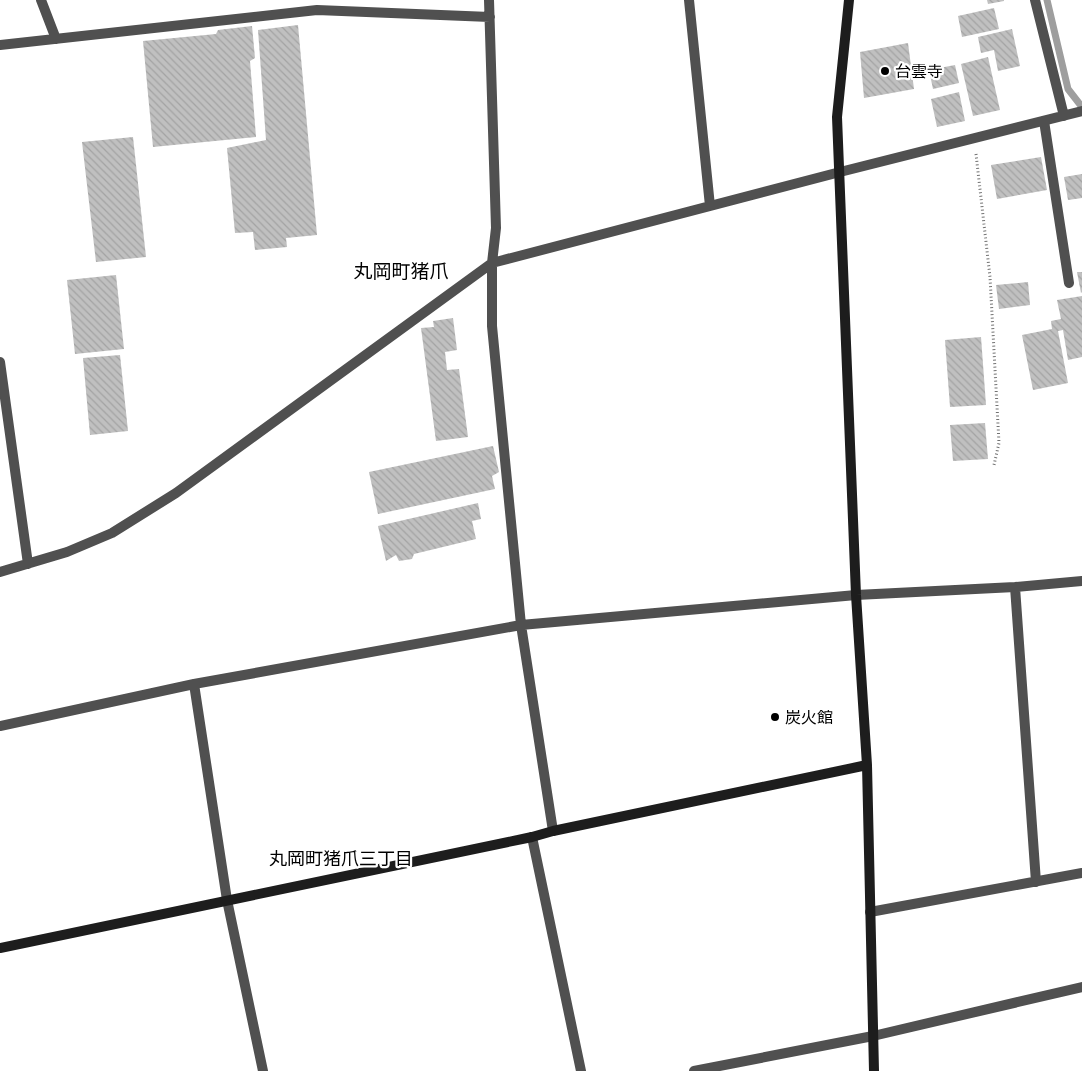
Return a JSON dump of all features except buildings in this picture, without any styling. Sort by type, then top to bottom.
[{"type":"street","points":[[42,0],[56,39]]},
{"type":"street","points":[[489,0],[496,228],[492,264],[492,326],[521,625],[553,831]]},
{"type":"street","points":[[689,0],[710,206]]},
{"type":"street","points":[[849,0],[837,117],[856,595],[867,765],[874,1071]]},
{"type":"street","points":[[1035,0],[1064,116]]},
{"type":"street","points":[[0,45],[317,10],[490,17]]},
{"type":"street","points":[[0,572],[67,552],[112,533],[176,493],[492,264],[840,172],[1082,111]]},
{"type":"street","points":[[1044,121],[1069,284]]},
{"type":"street","points":[[0,362],[28,564]]},
{"type":"street","points":[[0,726],[194,684],[521,625],[856,595],[1082,581]]},
{"type":"street","points":[[1015,586],[1036,882]]},
{"type":"street","points":[[194,684],[227,900],[264,1071]]},
{"type":"street","points":[[0,948],[867,765]]},
{"type":"street","points":[[532,837],[580,1071]]},
{"type":"street","points":[[870,912],[1082,873]]},
{"type":"street","points":[[694,1071],[872,1036],[1082,987]]},
{"type":"path","points":[[975,138],[990,277],[999,443],[994,465]]},
{"type":"waterway","points":[[1047,0],[1068,89],[1082,107]]},
{"type":"place","name":"台雲寺","points":[[885,71]]},
{"type":"place","name":"炭火館","points":[[775,717]]},
{"type":"district","name":"丸岡町猪爪","points":[[401,271]]},
{"type":"district","name":"丸岡町猪爪三丁目","points":[[341,859]]}]
